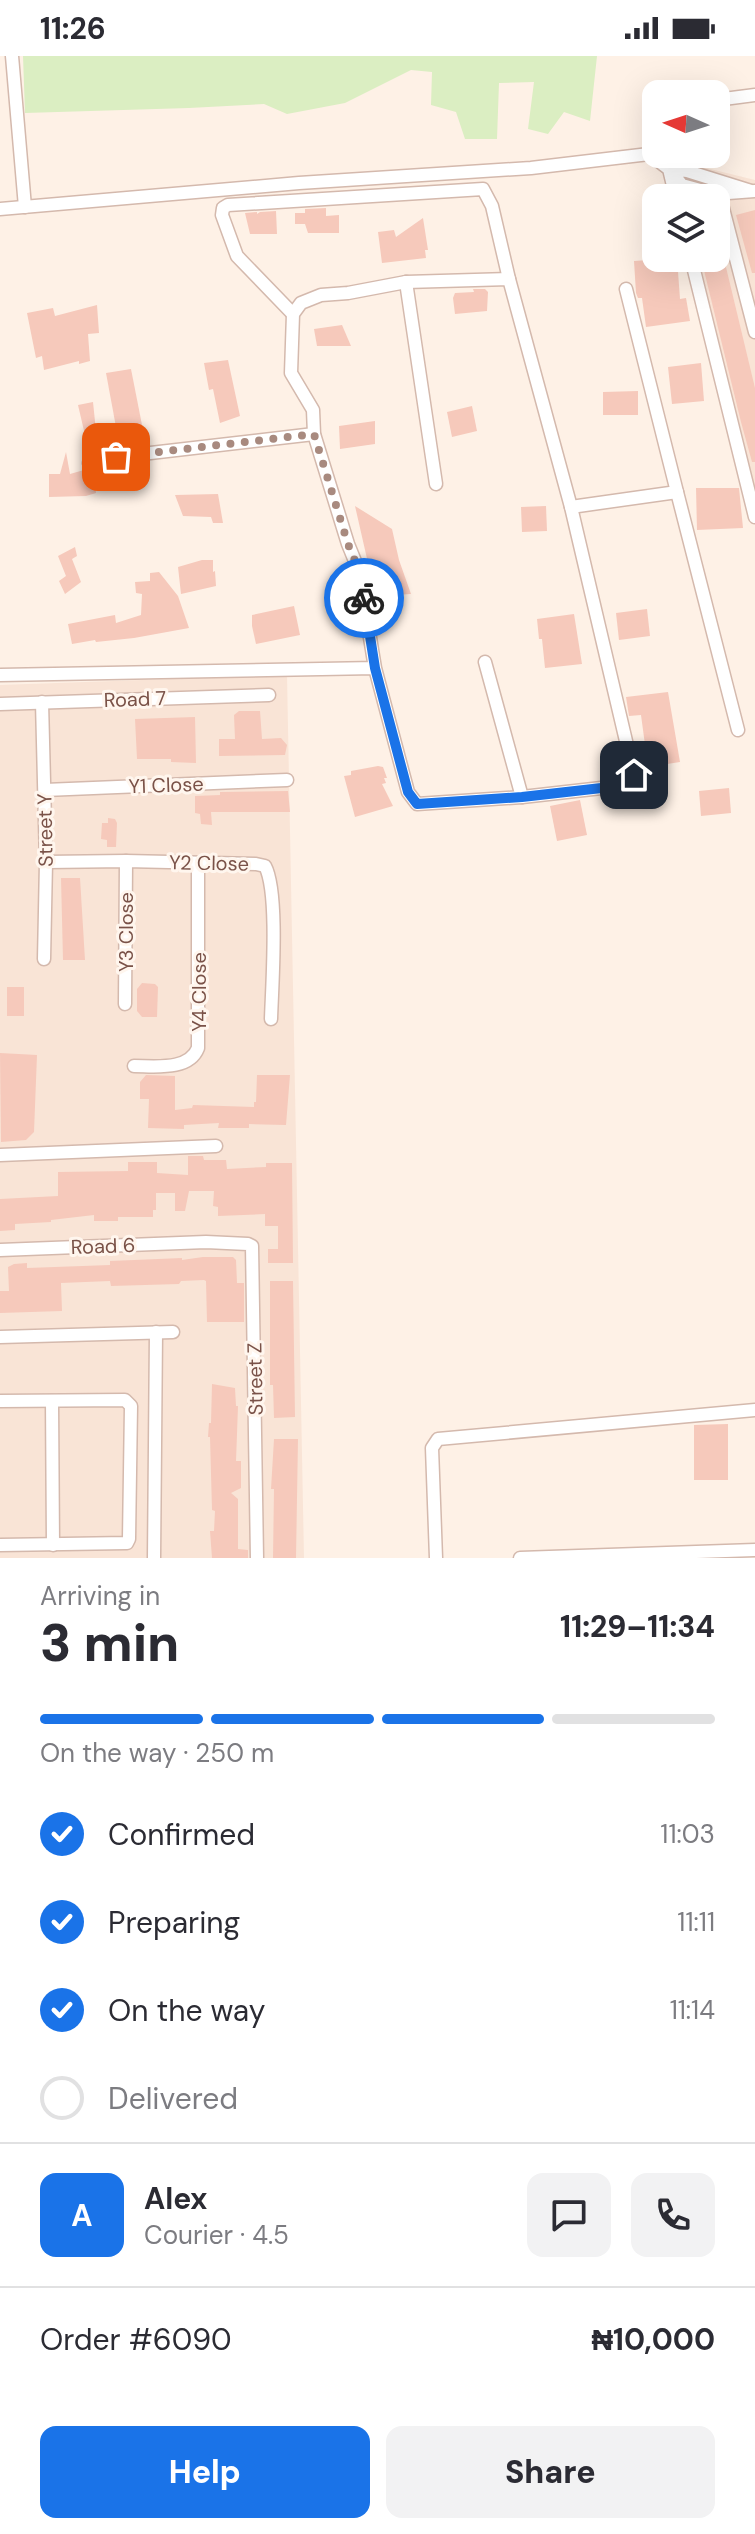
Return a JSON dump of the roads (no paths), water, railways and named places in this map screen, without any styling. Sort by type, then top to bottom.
[{"type":"street","points":[[12,56],[25,207]]},
{"type":"street","points":[[730,98],[755,95]]},
{"type":"street","points":[[0,209],[299,183],[531,168],[642,155]]},
{"type":"street","points":[[669,169],[687,171],[753,191]]},
{"type":"street","points":[[669,169],[681,184]]},
{"type":"street","points":[[669,169],[673,184]]},
{"type":"street","points":[[293,314],[237,256],[222,215],[223,208],[228,205],[483,189],[492,206],[571,507],[634,775],[628,785],[428,804],[417,804],[412,800],[375,668],[359,571],[314,434],[313,410],[291,373],[293,314],[301,303],[321,295],[406,282],[509,279]]},
{"type":"street","points":[[730,192],[753,191]]},
{"type":"street","points":[[730,235],[755,332]]},
{"type":"street","points":[[694,272],[755,517]]},
{"type":"street","points":[[406,282],[436,484]]},
{"type":"street","points":[[626,289],[738,730]]},
{"type":"street","points":[[89,463],[116,457],[314,434]]},
{"type":"street","points":[[571,507],[677,492]]},
{"type":"street","points":[[485,662],[522,797]]},
{"type":"street","points":[[0,675],[375,668]]},
{"type":"street","name":"Road 7","points":[[0,704],[269,695]]},
{"type":"street","name":"Street Y","points":[[42,702],[46,862],[44,959]]},
{"type":"street","name":"Y1 Close","points":[[45,790],[287,780]]},
{"type":"street","name":"Y2 Close","points":[[46,862],[126,861],[265,866],[269,872],[273,907],[271,1019]]},
{"type":"street","name":"Y3 Close","points":[[125,1004],[126,861]]},
{"type":"street","name":"Y4 Close","points":[[134,1066],[186,1063],[195,1056],[198,1048],[198,864]]},
{"type":"street","points":[[0,1155],[216,1146]]},
{"type":"street","name":"Road 6","points":[[0,1250],[206,1242]]},
{"type":"street","name":"Street Z","points":[[206,1242],[248,1244],[253,1248],[257,1558]]},
{"type":"street","points":[[154,1558],[156,1332]]},
{"type":"street","points":[[0,1337],[173,1332]]},
{"type":"street","points":[[0,1401],[125,1400],[131,1406],[127,1543],[0,1545]]},
{"type":"street","points":[[52,1401],[53,1545]]},
{"type":"street","points":[[436,1558],[432,1448],[438,1439],[755,1410]]},
{"type":"street","points":[[520,1558],[755,1550]]}]
